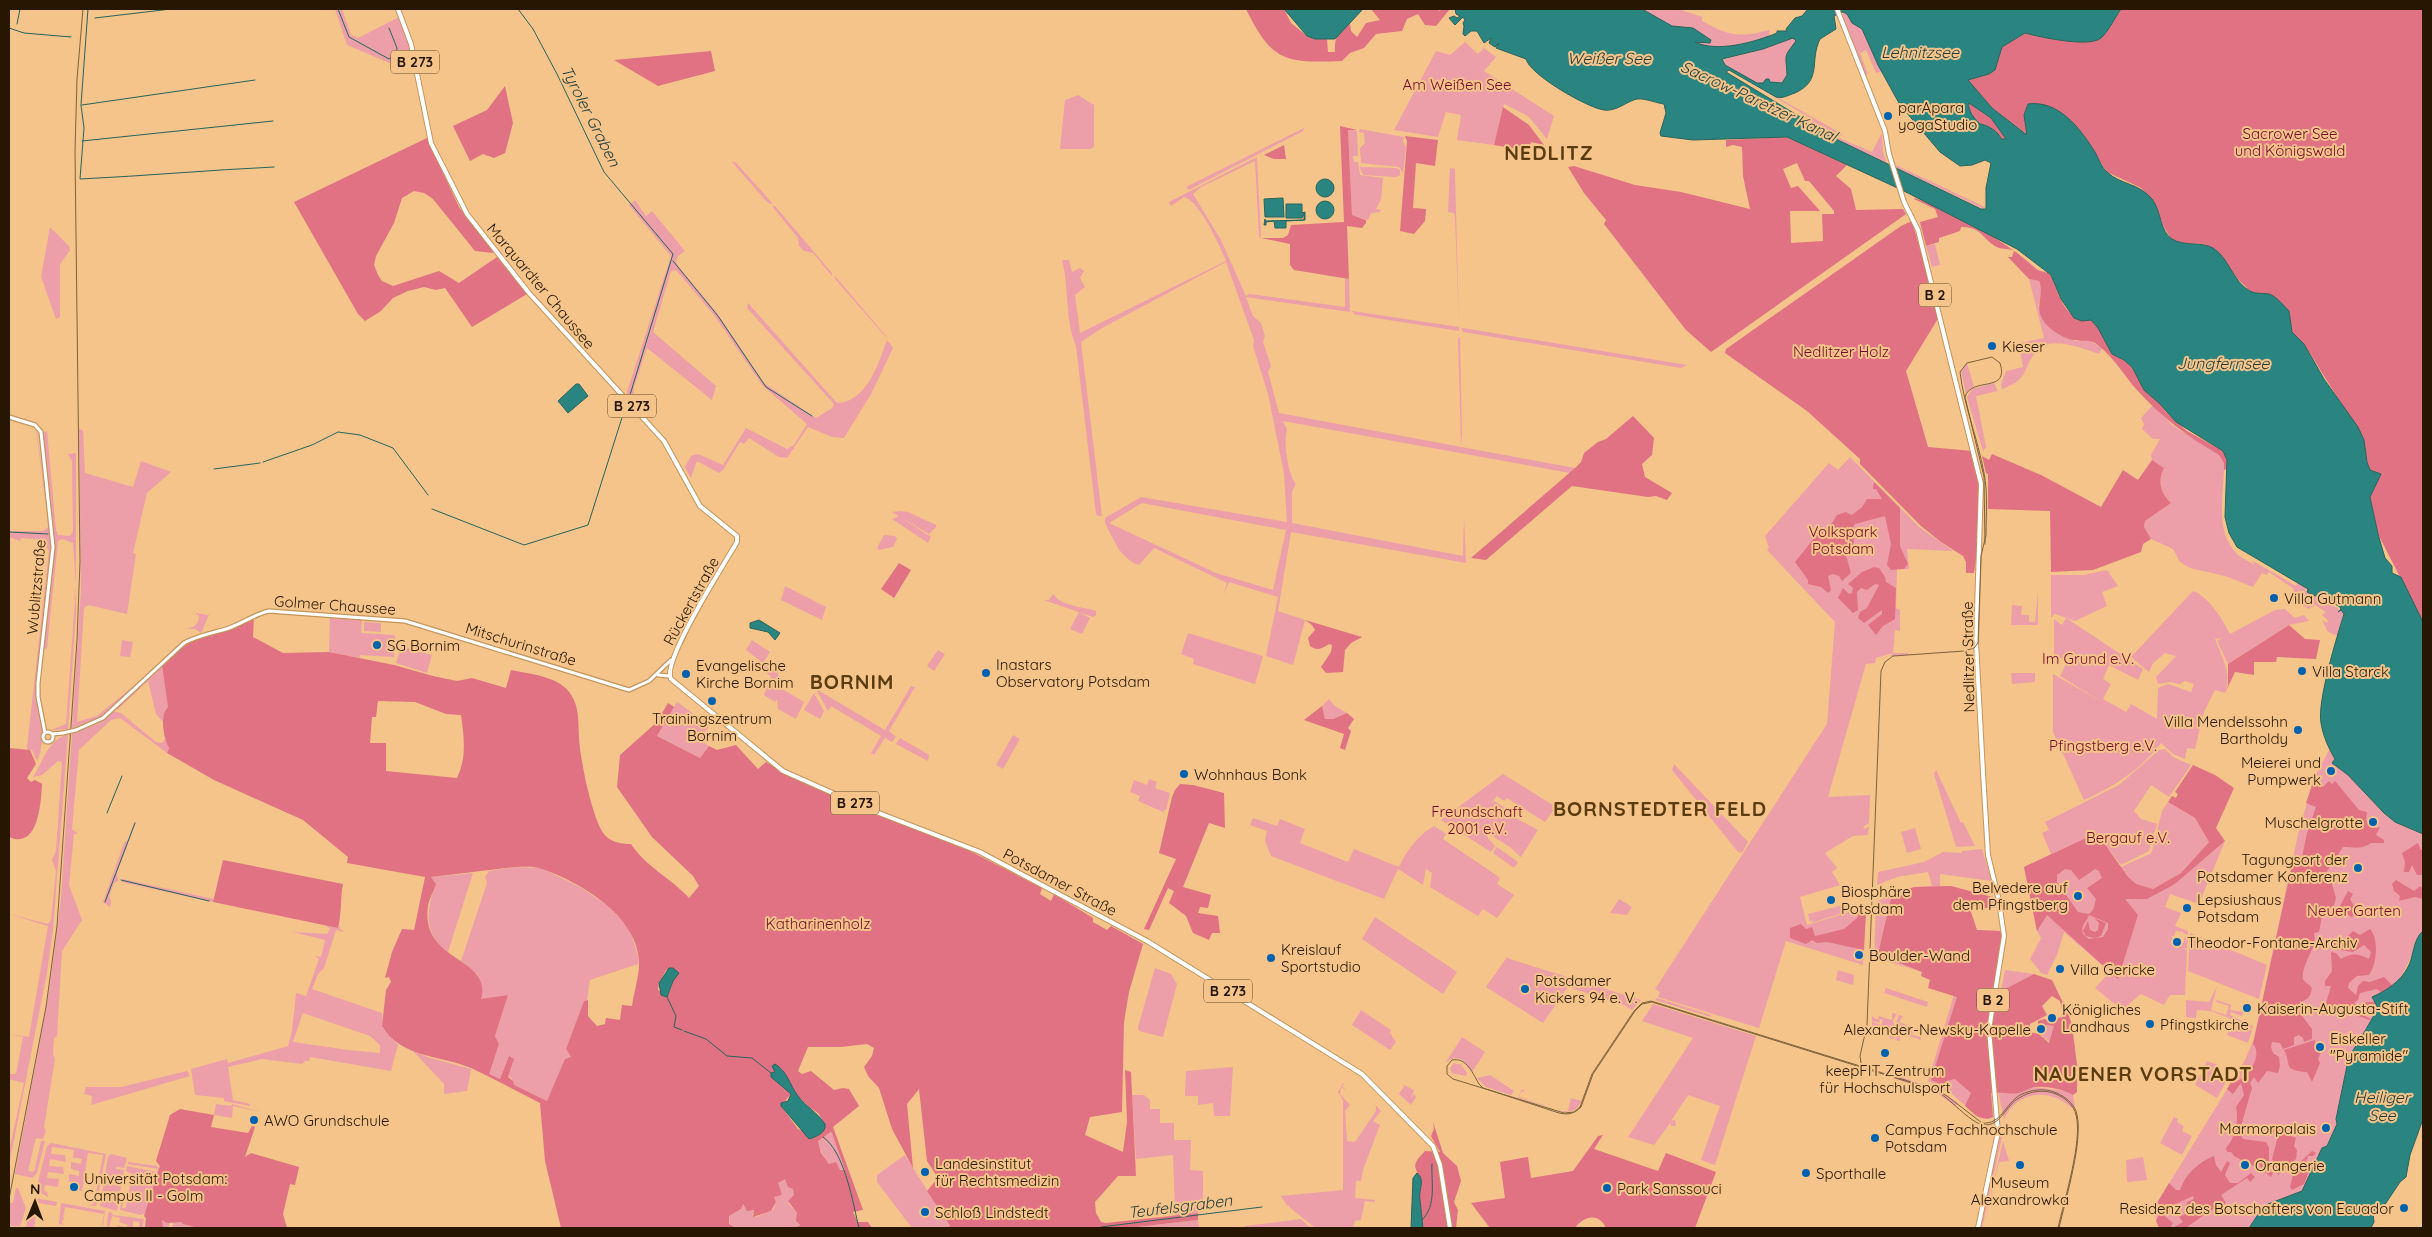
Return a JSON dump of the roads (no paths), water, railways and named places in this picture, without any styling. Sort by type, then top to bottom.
[{"type":"main road","name":"Marquardter Chaussee","points":[[398,9],[411,44],[431,143],[467,214],[529,294],[664,441],[702,508],[734,531],[737,537]]},
{"type":"main road","name":"Nedlitzer Straße","points":[[1837,9],[1883,127],[1902,194],[1918,230],[1981,484],[1976,642],[1988,855],[2000,901],[2004,934],[1989,1030],[1999,1126],[1996,1150],[1978,1228]]},
{"type":"main road","name":"Wublitzstraße","points":[[9,417],[35,425],[40,430],[53,556],[38,683],[43,721],[50,734]]},
{"type":"main road","name":"Rückertstraße","points":[[669,676],[671,660],[694,615],[736,543],[737,537]]},
{"type":"main road","name":"Golmer Chaussee","points":[[50,734],[76,730],[103,718],[184,643],[202,635],[229,628],[258,614],[283,611],[405,621]]},
{"type":"main road","name":"Mitschurinstraße","points":[[405,621],[629,690],[658,675]]},
{"type":"main road","points":[[658,675],[671,660]]},
{"type":"main road","points":[[658,675],[669,676]]},
{"type":"main road","name":"Potsdamer Straße","points":[[669,676],[783,771],[871,810],[972,849],[1147,941],[1362,1073],[1433,1146],[1438,1160],[1450,1228]]},
{"type":"water","points":[[1284,9],[1363,9],[1335,39],[1315,39],[1307,36]]},
{"type":"water","name":"Jungfernsee","points":[[1455,9],[1642,9],[1672,26],[1693,28],[1711,40],[1710,43],[1695,42],[1704,45],[1725,46],[1758,40],[1777,33],[1777,31],[1787,31],[1786,29],[1795,18],[1802,16],[1808,9],[2121,9],[2104,35],[2095,41],[2064,41],[2025,33],[2002,47],[1995,70],[1989,74],[1968,80],[1992,108],[2027,135],[2024,115],[2028,104],[2049,106],[2058,111],[2081,132],[2107,172],[2141,190],[2152,199],[2168,236],[2182,243],[2213,248],[2223,258],[2244,287],[2252,292],[2272,295],[2289,311],[2292,332],[2304,344],[2324,379],[2358,427],[2364,440],[2370,470],[2381,474],[2370,497],[2378,534],[2385,558],[2392,566],[2392,573],[2401,577],[2423,622],[2423,834],[2395,822],[2348,775],[2332,763],[2335,759],[2323,733],[2321,713],[2328,669],[2344,614],[2341,610],[2338,612],[2341,609],[2339,606],[2307,592],[2308,589],[2237,547],[2229,533],[2225,517],[2227,460],[2223,451],[2176,422],[2144,390],[2132,367],[2124,360],[2112,354],[2098,328],[2091,320],[2082,321],[2074,318],[2061,299],[2051,275],[2017,249],[1904,191],[1787,137],[1693,140],[1661,136],[1660,133],[1666,113],[1664,104],[1637,99],[1608,110],[1596,108],[1548,82],[1530,66],[1526,59],[1496,48],[1499,43],[1495,47],[1489,43],[1491,38],[1484,43],[1477,31],[1471,31],[1465,36],[1463,34],[1463,23],[1465,20],[1463,17],[1455,25],[1449,18],[1460,16],[1456,14]],"holes":[[[1843,12],[1847,14],[1852,23],[1862,29],[1878,65],[1900,105],[1940,152],[1960,166],[1972,165],[1985,160],[1991,163],[1986,188],[1986,209],[1981,209],[1807,125],[1805,120],[1726,72],[1729,70],[1776,97],[1795,93],[1804,88],[1812,76],[1815,55],[1820,39],[1836,29],[1834,16]],[[1793,38],[1796,41],[1786,56],[1787,75],[1782,83],[1770,82],[1769,79],[1766,79],[1763,83],[1757,83],[1725,65],[1722,59],[1763,49]],[[1969,103],[1991,118],[2006,139],[2001,139],[1993,129],[1980,124],[1972,114]]]},
{"type":"water","points":[[1321,179],[1329,179],[1334,184],[1332,195],[1321,197],[1316,192],[1316,184]]},
{"type":"water","points":[[1283,198],[1284,217],[1265,217],[1264,199]]},
{"type":"water","points":[[1325,201],[1331,204],[1334,210],[1331,216],[1325,219],[1319,216],[1316,210],[1319,204]]},
{"type":"water","points":[[1286,204],[1302,204],[1302,213],[1305,212],[1305,220],[1286,221],[1286,228],[1275,228],[1274,221],[1266,222],[1266,225],[1264,225],[1265,219],[1265,221],[1304,220],[1304,214],[1302,218],[1286,218]]},
{"type":"water","points":[[576,384],[579,384],[588,396],[568,413],[558,401]]},
{"type":"water","points":[[759,620],[780,633],[775,640],[768,632],[750,628],[750,623]]},
{"type":"water","name":"Heiliger See","points":[[2423,931],[2423,1119],[2410,1155],[2406,1177],[2400,1182],[2384,1206],[2373,1213],[2374,1222],[2371,1228],[2249,1228],[2268,1204],[2302,1191],[2322,1148],[2327,1146],[2337,1124],[2336,1119],[2349,1056],[2378,1008],[2372,997],[2392,985],[2405,972],[2410,963],[2417,938]]},
{"type":"water","points":[[669,968],[673,968],[679,973],[673,981],[667,997],[661,995],[659,983]]},
{"type":"water","points":[[775,1064],[786,1074],[801,1100],[825,1124],[823,1132],[809,1139],[781,1106],[781,1103],[788,1101],[791,1094],[771,1077],[771,1073],[775,1072],[772,1066]]},
{"type":"water","points":[[1417,1173],[1421,1179],[1420,1196],[1423,1228],[1411,1228],[1413,1178]]},
{"type":"waterway","points":[[17,24],[20,9]]},
{"type":"waterway","points":[[88,9],[81,105],[84,128],[80,179],[274,167]]},
{"type":"waterway","points":[[95,18],[171,9]]},
{"type":"waterway","points":[[338,9],[349,37],[389,59],[396,55],[397,48],[389,28]]},
{"type":"waterway","name":"Tyroler Graben","points":[[518,9],[533,29],[557,74],[604,172],[673,254],[630,395]]},
{"type":"waterway","points":[[9,28],[24,33],[71,37]]},
{"type":"waterway","points":[[82,105],[255,80]]},
{"type":"waterway","points":[[82,141],[273,121]]},
{"type":"waterway","points":[[673,261],[718,316],[766,387],[812,416]]},
{"type":"waterway","points":[[432,509],[524,545],[588,525],[626,405]]},
{"type":"waterway","points":[[263,462],[312,445],[338,432],[360,435],[393,448],[428,495]]},
{"type":"waterway","points":[[214,469],[260,463]]},
{"type":"waterway","points":[[9,532],[48,534]]},
{"type":"waterway","points":[[682,644],[685,638]]},
{"type":"waterway","points":[[107,813],[122,776]]},
{"type":"waterway","points":[[105,902],[135,823]]},
{"type":"waterway","points":[[121,880],[209,901]]},
{"type":"waterway","points":[[667,997],[676,1016],[674,1027],[682,1030]]},
{"type":"waterway","points":[[684,1031],[706,1039],[727,1056],[752,1058],[771,1073]]},
{"type":"waterway","points":[[823,1137],[831,1144],[842,1166],[851,1193],[859,1228]]},
{"type":"waterway","points":[[1422,1220],[1430,1208],[1432,1164]]},
{"type":"waterway","name":"Teufelsgraben","points":[[1101,1227],[1262,1207]]},
{"type":"tram line","points":[[1868,1068],[1861,1063],[1860,1056],[1867,1025],[1881,671],[1885,662],[1893,656],[1964,651],[1974,648],[1978,643],[1981,556],[1986,535],[1986,488],[1984,473],[1975,435],[1971,422],[1968,410],[1965,397],[1960,372],[1967,363],[1992,357],[2000,363],[2002,372],[2000,378],[1995,382],[1974,387],[1965,397],[1984,477],[1985,544]]},
{"type":"tram line","points":[[2058,1228],[2075,1155],[2077,1126],[2075,1111],[2069,1102],[2051,1092],[2032,1092],[2023,1096],[2014,1101],[1995,1122],[1984,1125],[1972,1120],[1934,1090],[1652,1002],[1642,1004],[1635,1011],[1593,1074],[1581,1107],[1573,1113],[1565,1114],[1559,1113],[1483,1088],[1469,1067],[1462,1061],[1452,1060],[1447,1066],[1447,1074],[1453,1079],[1564,1113],[1574,1112],[1580,1107],[1592,1074],[1634,1011],[1642,1003],[1651,1001],[1934,1089],[1947,1096],[1982,1123],[1994,1121],[2010,1103],[2020,1095],[2029,1091],[2052,1091],[2063,1096],[2071,1103],[2075,1108],[2078,1122],[2078,1136],[2073,1169],[2059,1228]]},
{"type":"railway","points":[[9,1199],[46,1007],[57,926],[77,640],[80,562],[75,151],[77,79],[83,9]]},
{"type":"place","name":"parApara yogaStudio","points":[[1888,116]]},
{"type":"place","name":"Kieser","points":[[1992,346]]},
{"type":"place","name":"Villa Gutmann","points":[[2274,598]]},
{"type":"place","name":"SG Bornim","points":[[377,645]]},
{"type":"place","name":"Villa Starck","points":[[2302,671]]},
{"type":"place","name":"Inastars Observatory Potsdam","points":[[986,673]]},
{"type":"place","name":"Evangelische Kirche Bornim","points":[[686,674]]},
{"type":"place","name":"Trainingszentrum Bornim","points":[[712,701]]},
{"type":"place","name":"Villa Mendelssohn Bartholdy","points":[[2298,730]]},
{"type":"place","name":"Meierei und Pumpwerk","points":[[2331,771]]},
{"type":"place","name":"Wohnhaus Bonk","points":[[1184,774]]},
{"type":"place","name":"Muschelgrotte","points":[[2373,822]]},
{"type":"place","name":"Tagungsort der Potsdamer Konferenz","points":[[2358,868]]},
{"type":"place","name":"Belvedere auf dem Pfingstberg","points":[[2078,896]]},
{"type":"place","name":"Biosphäre Potsdam","points":[[1831,900]]},
{"type":"place","name":"Lepsiushaus Potsdam","points":[[2187,908]]},
{"type":"place","name":"Theodor-Fontane-Archiv","points":[[2177,942]]},
{"type":"place","name":"Boulder-Wand","points":[[1859,955]]},
{"type":"place","name":"Kreislauf Sportstudio","points":[[1271,958]]},
{"type":"place","name":"Villa Gericke","points":[[2060,969]]},
{"type":"place","name":"Potsdamer Kickers 94 e. V.","points":[[1525,989]]},
{"type":"place","name":"Kaiserin-Augusta-Stift","points":[[2247,1008]]},
{"type":"place","name":"Königliches Landhaus","points":[[2052,1018]]},
{"type":"place","name":"Pfingstkirche","points":[[2150,1024]]},
{"type":"place","name":"Alexander-Newsky-Kapelle","points":[[2041,1029]]},
{"type":"place","name":"Eiskeller \"Pyramide\"","points":[[2320,1047]]},
{"type":"place","name":"keepFIT Zentrum für Hochschulsport","points":[[1885,1053]]},
{"type":"place","name":"AWO Grundschule","points":[[254,1120]]},
{"type":"place","name":"Marmorpalais","points":[[2326,1128]]},
{"type":"place","name":"Campus Fachhochschule Potsdam","points":[[1875,1138]]},
{"type":"place","name":"Museum Alexandrowka","points":[[2020,1165]]},
{"type":"place","name":"Orangerie","points":[[2245,1165]]},
{"type":"place","name":"Landesinstitut für Rechtsmedizin","points":[[925,1172]]},
{"type":"place","name":"Sporthalle","points":[[1806,1173]]},
{"type":"place","name":"Universität Potsdam: Campus II - Golm","points":[[74,1187]]},
{"type":"place","name":"Park Sanssouci","points":[[1607,1188]]},
{"type":"place","name":"Residenz des Botschafters von Ecuador","points":[[2404,1208]]},
{"type":"place","name":"Schloß Lindstedt","points":[[925,1212]]},
{"type":"district","name":"NEDLITZ","points":[[1549,152]]},
{"type":"district","name":"BORNIM","points":[[852,681]]},
{"type":"district","name":"BORNSTEDTER FELD","points":[[1660,808]]},
{"type":"district","name":"NAUENER VORSTADT","points":[[2143,1073]]},
{"type":"water label","name":"Lehnitzsee","points":[[1920,52]]},
{"type":"water label","name":"Weißer See","points":[[1609,58]]},
{"type":"water label","name":"Sacrow-Paretzer Kanal","points":[[1759,101]]},
{"type":"park label","name":"Am Weißen See","points":[[1457,84]]},
{"type":"park label","name":"Sacrower See und Königswald","points":[[2290,142]]},
{"type":"park label","name":"Nedlitzer Holz","points":[[1841,351]]},
{"type":"park label","name":"Volkspark Potsdam","points":[[1843,540]]},
{"type":"park label","name":"Im Grund e.V.","points":[[2088,658]]},
{"type":"park label","name":"Pfingstberg e.V.","points":[[2103,745]]},
{"type":"park label","name":"Freundschaft 2001 e.V.","points":[[1477,820]]},
{"type":"park label","name":"Bergauf e.V.","points":[[2128,837]]},
{"type":"park label","name":"Neuer Garten","points":[[2354,910]]},
{"type":"park label","name":"Katharinenholz","points":[[818,923]]}]
